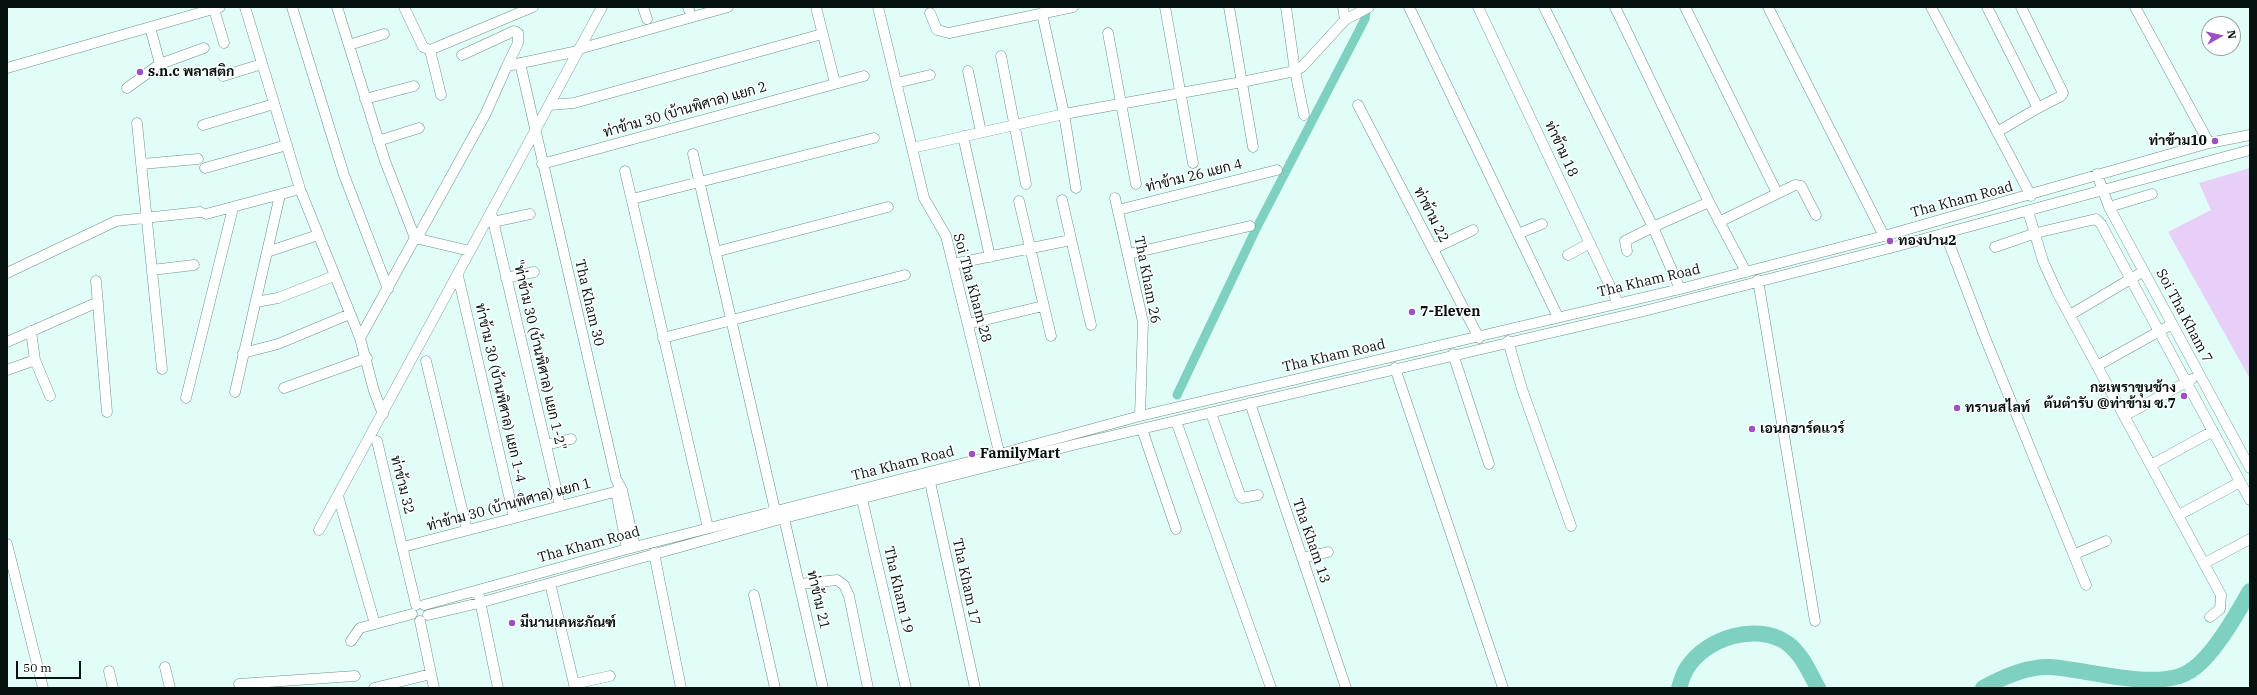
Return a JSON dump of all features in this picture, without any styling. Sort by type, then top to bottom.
[{"type":"street","points":[[245,7],[300,189],[360,338],[374,391],[383,414]]},
{"type":"street","points":[[292,7],[344,175],[388,289]]},
{"type":"street","points":[[337,7],[378,141],[416,238]]},
{"type":"street","points":[[409,8],[423,47],[430,50],[533,7]]},
{"type":"street","points":[[319,530],[458,276],[470,251],[602,7]]},
{"type":"street","points":[[643,7],[647,19]]},
{"type":"street","points":[[507,66],[579,50],[728,7]]},
{"type":"street","points":[[816,7],[835,83]]},
{"type":"street","name":"Soi Tha Kham 28","points":[[878,7],[924,198],[946,236],[1001,459]]},
{"type":"street","points":[[930,13],[937,30],[949,33],[1073,7]]},
{"type":"street","points":[[1165,7],[1193,163]]},
{"type":"street","points":[[1229,7],[1253,147]]},
{"type":"street","points":[[1286,7],[1294,70],[1304,115]]},
{"type":"street","points":[[1343,7],[1345,20]]},
{"type":"street","points":[[1409,7],[1558,317]]},
{"type":"street","name":"ท่าข้าม 18","points":[[1478,7],[1618,303]]},
{"type":"street","points":[[1544,7],[1653,227],[1680,289]]},
{"type":"street","points":[[1615,7],[1709,202],[1746,272]]},
{"type":"street","points":[[1685,7],[1777,193]]},
{"type":"street","points":[[1768,7],[1884,236]]},
{"type":"street","points":[[1931,7],[2030,196]]},
{"type":"street","points":[[1987,7],[2038,108]]},
{"type":"street","points":[[1997,132],[2061,96],[2063,93],[2021,7]]},
{"type":"street","points":[[2135,7],[2210,143]]},
{"type":"street","points":[[7,68],[150,27],[185,12],[217,8],[224,43]]},
{"type":"street","points":[[912,148],[1014,124],[1242,82],[1294,70],[1302,67],[1345,20],[1367,8]]},
{"type":"street","points":[[1042,13],[1064,114],[1076,188]]},
{"type":"street","points":[[150,27],[160,64]]},
{"type":"street","points":[[360,338],[485,115],[520,38],[518,33],[514,31],[462,55]]},
{"type":"street","points":[[1108,33],[1136,184]]},
{"type":"street","points":[[349,44],[384,34]]},
{"type":"street","points":[[549,105],[574,103],[822,34]]},
{"type":"street","points":[[127,88],[160,64],[204,48]]},
{"type":"street","points":[[430,50],[441,95]]},
{"type":"street","points":[[1001,56],[1026,184]]},
{"type":"street","name":"Tha Kham 30","points":[[520,63],[631,548]]},
{"type":"street","points":[[223,76],[262,64]]},
{"type":"street","points":[[968,71],[981,132]]},
{"type":"street","points":[[896,83],[930,75]]},
{"type":"street","name":"ท่าข้าม 30 (บ้านพิศาล) แยก 2","points":[[542,164],[864,76]]},
{"type":"street","points":[[365,99],[414,86]]},
{"type":"street","points":[[204,125],[274,104]]},
{"type":"street","name":"ท่าข้าม 22","points":[[1358,105],[1479,338]]},
{"type":"street","points":[[137,123],[162,369]]},
{"type":"street","points":[[378,141],[419,128]]},
{"type":"street","name":"Tha Kham Road","points":[[420,612],[479,602],[784,518],[930,482],[1140,416],[1349,366],[1479,338],[1558,317],[1680,289],[2030,196],[2098,174],[2210,143],[2250,135]]},
{"type":"street","points":[[963,136],[990,257]]},
{"type":"street","points":[[632,199],[874,138]]},
{"type":"street","points":[[205,168],[287,145]]},
{"type":"street","name":"Tha Kham Road","points":[[420,612],[478,589],[775,510],[1142,429],[1508,341],[1644,311],[1758,280],[2028,211],[2250,150]]},
{"type":"street","points":[[692,154],[775,510]]},
{"type":"street","points":[[142,164],[198,159]]},
{"type":"street","name":"ท่าข้าม 26 แยก 4","points":[[1118,210],[1277,170]]},
{"type":"street","points":[[625,171],[708,528]]},
{"type":"street","name":"Soi Tha Kham 7","points":[[2098,174],[2109,207],[2250,468]]},
{"type":"street","points":[[1719,222],[1795,185],[1801,186],[1816,214]]},
{"type":"street","points":[[7,273],[116,221],[146,217],[203,213],[232,208],[300,189]]},
{"type":"street","points":[[2109,207],[2152,194]]},
{"type":"street","points":[[235,392],[280,195]]},
{"type":"street","name":"Tha Kham 26","points":[[1115,198],[1129,254],[1143,322],[1140,416]]},
{"type":"street","points":[[1062,200],[1091,325]]},
{"type":"street","points":[[1019,201],[1051,336]]},
{"type":"street","points":[[1627,251],[1626,241],[1709,202]]},
{"type":"street","points":[[715,252],[888,207]]},
{"type":"street","points":[[186,398],[232,208]]},
{"type":"street","points":[[2028,211],[2036,233],[2043,261],[2070,315],[2221,595],[2220,609],[2210,618]]},
{"type":"street","name":"\"ท่าข้าม 30 (บ้านพิศาล) แยก 1-2\"","points":[[491,212],[560,505]]},
{"type":"street","points":[[493,222],[530,214]]},
{"type":"street","points":[[1994,247],[2036,233],[2096,219],[2101,224],[2250,500]]},
{"type":"street","points":[[1518,234],[1542,224]]},
{"type":"street","points":[[1129,254],[1250,226]]},
{"type":"street","points":[[1433,249],[1473,230]]},
{"type":"street","points":[[1945,233],[1986,340],[2075,554],[2086,585]]},
{"type":"street","points":[[267,252],[318,235]]},
{"type":"street","points":[[416,238],[470,251]]},
{"type":"street","points":[[953,264],[1071,240]]},
{"type":"street","points":[[1568,255],[1590,243]]},
{"type":"street","points":[[152,270],[194,265]]},
{"type":"street","points":[[2070,315],[2144,271]]},
{"type":"street","points":[[506,278],[534,272]]},
{"type":"street","points":[[663,338],[905,275]]},
{"type":"street","points":[[256,302],[278,298],[334,276]]},
{"type":"street","name":"ท่าข้าม 30 (บ้านพิศาล) แยก 1-4","points":[[458,276],[514,517]]},
{"type":"street","points":[[1758,280],[1814,621]]},
{"type":"street","points":[[96,281],[107,412]]},
{"type":"street","points":[[7,342],[98,302]]},
{"type":"street","points":[[968,324],[1043,306]]},
{"type":"street","points":[[243,353],[278,344],[350,314]]},
{"type":"street","points":[[2097,366],[2172,324]]},
{"type":"street","points":[[31,331],[35,360],[50,396]]},
{"type":"street","points":[[1508,341],[1522,389],[1571,526]]},
{"type":"street","points":[[1454,354],[1489,464]]},
{"type":"street","points":[[284,388],[366,358]]},
{"type":"street","points":[[7,370],[35,360]]},
{"type":"street","points":[[426,362],[467,530]]},
{"type":"street","points":[[1349,366],[1352,378]]},
{"type":"street","points":[[1395,368],[1503,688]]},
{"type":"street","points":[[2124,416],[2200,375]]},
{"type":"street","name":"Tha Kham 13","points":[[1250,403],[1346,688]]},
{"type":"street","points":[[1211,412],[1240,495],[1242,498],[1258,495]]},
{"type":"street","points":[[1176,421],[1271,688]]},
{"type":"street","points":[[1142,429],[1176,529]]},
{"type":"street","points":[[2151,465],[2213,431]]},
{"type":"street","points":[[546,445],[571,439]]},
{"type":"street","name":"ท่าข้าม 32","points":[[377,441],[420,612],[434,688]]},
{"type":"street","name":"Tha Kham 17","points":[[930,482],[975,688]]},
{"type":"street","points":[[2179,515],[2240,482]]},
{"type":"street","name":"ท่าข้าม 30 (บ้านพิศาล) แยก 1","points":[[403,547],[560,505],[619,491]]},
{"type":"street","points":[[338,496],[375,624]]},
{"type":"street","name":"Tha Kham 19","points":[[862,499],[906,688]]},
{"type":"street","name":"ท่าข้าม 21","points":[[784,518],[823,688]]},
{"type":"street","points":[[2205,563],[2250,539]]},
{"type":"street","points":[[2075,554],[2106,541]]},
{"type":"street","points":[[7,544],[43,688]]},
{"type":"street","points":[[1302,558],[1328,552]]},
{"type":"street","points":[[654,553],[681,688]]},
{"type":"street","points":[[800,584],[837,580],[844,585],[849,596],[868,688]]},
{"type":"street","points":[[550,583],[574,686],[610,676]]},
{"type":"street","points":[[478,589],[479,602],[498,688]]},
{"type":"street","points":[[754,595],[775,688]]},
{"type":"street","points":[[351,640],[360,628],[420,612]]},
{"type":"street","points":[[165,667],[170,688]]},
{"type":"street","points":[[109,671],[113,688]]},
{"type":"street","points":[[374,688],[431,674]]},
{"type":"street","points":[[238,687],[288,684],[355,676]]},
{"type":"shaded area","points":[[2250,168],[2250,379],[2168,232],[2211,210],[2199,183]]},
{"type":"waterway","points":[[1177,395],[1256,229],[1365,19],[1367,7]]},
{"type":"waterway","points":[[1983,688],[2015,673],[2042,667],[2122,678],[2160,680],[2177,677],[2190,671],[2207,656],[2223,635],[2250,591]]},
{"type":"waterway","points":[[1679,688],[1687,668],[1695,657],[1706,648],[1732,636],[1747,634],[1761,634],[1775,637],[1787,643],[1797,652],[1818,688]]},
{"type":"waterway","points":[[2161,680],[2163,688]]},
{"type":"place","name":"s.n.c พลาสติก","points":[[140,72]]},
{"type":"place","name":"ท่าข้าม10","points":[[2215,141]]},
{"type":"place","name":"ทองปาน2","points":[[1890,241]]},
{"type":"place","name":"7-Eleven","points":[[1412,312]]},
{"type":"place","name":"กะเพราขุนช้าง ต้นตำรับ @ท่าข้าม ซ.7","points":[[2184,396]]},
{"type":"place","name":"ทรานสไลท์","points":[[1957,408]]},
{"type":"place","name":"เอนกฮาร์ดแวร์","points":[[1752,429]]},
{"type":"place","name":"FamilyMart","points":[[972,454]]},
{"type":"place","name":"มีนานเคหะภัณฑ์","points":[[512,623]]}]
